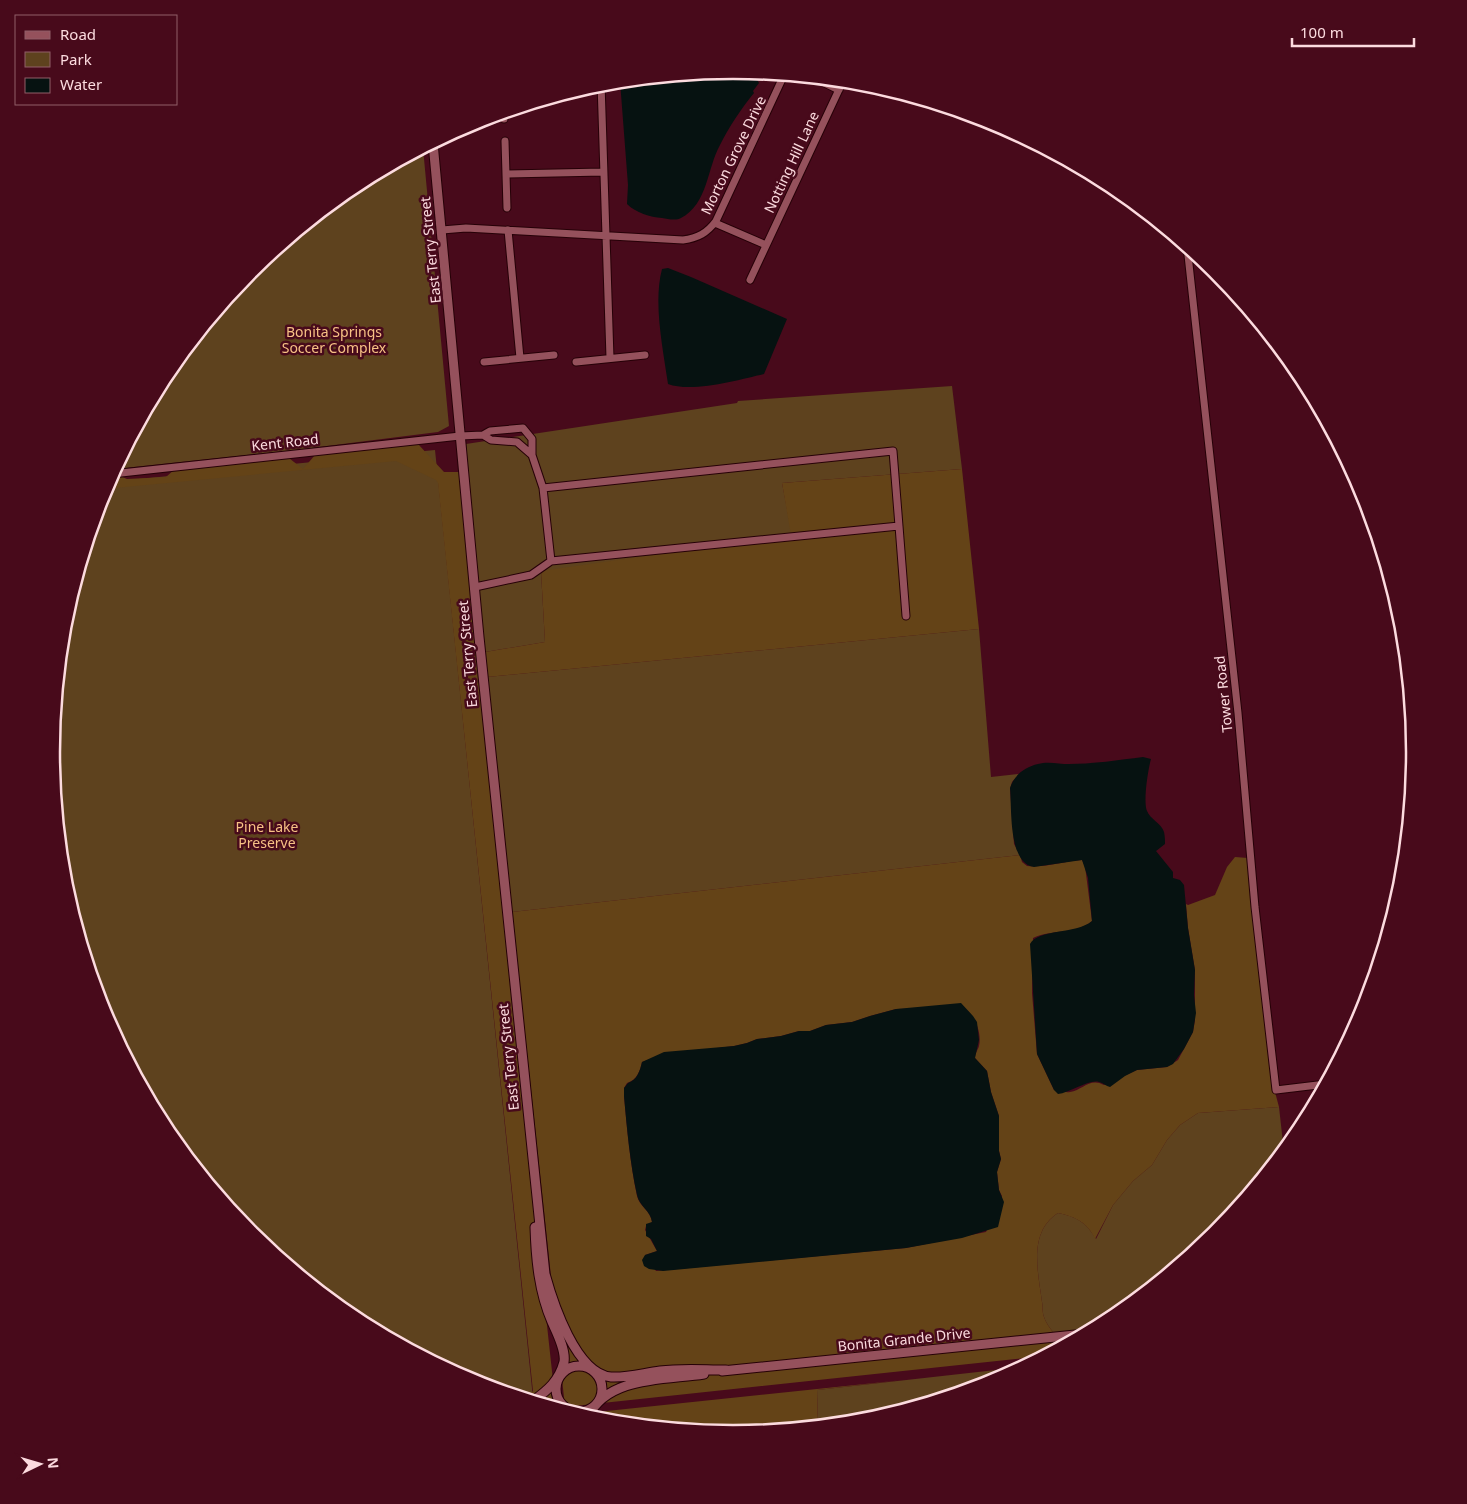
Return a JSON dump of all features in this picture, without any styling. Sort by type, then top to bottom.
[{"type":"street","name":"Morton Grove Drive","points":[[442,230],[466,228],[683,240],[702,235],[715,222],[782,80]]},
{"type":"street","points":[[828,85],[839,90]]},
{"type":"street","name":"Notting Hill Lane","points":[[750,280],[840,87]]},
{"type":"street","points":[[601,91],[610,358]]},
{"type":"street","points":[[505,141],[507,208]]},
{"type":"street","name":"East Terry Street","points":[[434,149],[474,587],[545,1274],[560,1320],[573,1345],[592,1370]]},
{"type":"street","points":[[506,174],[604,172]]},
{"type":"street","points":[[715,222],[766,245]]},
{"type":"street","points":[[508,230],[520,358]]},
{"type":"street","name":"Tower Road","points":[[1188,255],[1243,762],[1256,907],[1276,1090],[1319,1085]]},
{"type":"street","points":[[576,362],[645,354]]},
{"type":"street","points":[[484,362],[554,355]]},
{"type":"street","points":[[532,455],[517,442],[491,440],[483,435],[490,431],[523,428],[530,437],[532,455],[543,488],[551,561]]},
{"type":"street","name":"Kent Road","points":[[120,473],[483,435]]},
{"type":"street","points":[[522,447],[530,437]]},
{"type":"street","points":[[543,488],[893,451],[906,616]]},
{"type":"street","points":[[474,587],[531,576],[551,561],[899,526]]},
{"type":"street","name":"East Terry Street","points":[[534,1161],[535,1243],[539,1280],[548,1314],[564,1353],[564,1361],[558,1377]]},
{"type":"street","name":"Bonita Grande Drive","points":[[593,1407],[610,1394],[633,1384],[656,1379],[682,1378],[726,1370],[1069,1336]]},
{"type":"street","points":[[539,1397],[550,1388],[565,1370],[574,1366],[584,1366],[592,1370],[599,1377],[602,1386],[601,1396],[591,1410]]},
{"type":"street","name":"Bonita Grande Drive","points":[[592,1370],[609,1377],[677,1369],[726,1370]]},
{"type":"street","points":[[558,1377],[556,1386],[557,1396],[562,1404]]},
{"type":"street","points":[[587,1409],[593,1407]]},
{"type":"green space","name":"Bonita Springs Soccer Complex","points":[[424,155],[449,426],[438,432],[295,450],[123,468],[150,415],[199,342],[257,276],[323,218],[359,192]]},
{"type":"green space","points":[[952,386],[962,469],[782,483],[792,535],[541,572],[545,642],[485,652],[466,444],[737,403],[738,401]]},
{"type":"green space","name":"Pine Lake Preserve","points":[[435,450],[533,1395],[476,1374],[436,1356],[397,1335],[359,1312],[289,1258],[227,1196],[199,1162],[150,1089],[129,1050],[111,1010],[96,968],[83,926],[73,883],[61,796],[60,752],[61,708],[73,621],[83,578],[96,536],[117,481]]},
{"type":"green space","points":[[979,629],[991,777],[1019,774],[1012,782],[1010,789],[1014,844],[1020,855],[512,912],[487,677]]},
{"type":"green space","points":[[1279,1107],[1283,1141],[1240,1196],[1178,1258],[1108,1312],[1060,1340],[1045,1321],[1043,1313],[1037,1266],[1037,1253],[1042,1231],[1058,1213],[1071,1216],[1085,1224],[1096,1239],[1113,1205],[1133,1181],[1152,1165],[1167,1140],[1180,1125],[1198,1113]]},
{"type":"green space","points":[[1001,1369],[950,1390],[908,1403],[865,1413],[818,1420],[817,1390]]},
{"type":"shaded area","points":[[418,444],[444,472],[459,472],[493,823],[555,1402],[531,1394],[533,1391],[438,483],[436,480],[396,461],[114,488],[119,476],[127,479],[166,477],[175,469],[285,455],[303,469],[315,455]]},
{"type":"shaded area","points":[[962,469],[979,629],[487,677],[485,652],[545,642],[541,571],[791,535],[782,483]]},
{"type":"shaded area","points":[[1020,855],[1022,862],[1027,866],[1041,866],[1082,860],[1085,866],[1092,921],[1079,928],[1033,938],[1032,993],[1037,1054],[1054,1090],[1068,1092],[1095,1082],[1104,1085],[1137,1070],[1167,1067],[1178,1060],[1193,1032],[1195,1020],[1195,970],[1186,904],[1188,905],[1215,895],[1227,867],[1235,857],[1248,858],[1275,1092],[1279,1107],[1198,1113],[1180,1125],[1167,1140],[1152,1165],[1133,1181],[1113,1205],[1095,1239],[1085,1225],[1070,1216],[1058,1213],[1049,1221],[1042,1231],[1039,1242],[1037,1266],[1045,1321],[1060,1340],[1027,1358],[573,1406],[565,1404],[512,912]],"holes":[[[964,1008],[971,1015],[978,1030],[980,1041],[975,1058],[987,1071],[991,1092],[999,1116],[999,1151],[1001,1159],[997,1172],[999,1190],[1002,1196],[986,1232],[906,1248],[656,1271],[645,1255],[657,1251],[645,1230],[646,1226],[652,1222],[651,1218],[637,1196],[624,1096],[624,1088],[627,1083],[638,1075],[642,1062],[670,1052],[734,1046],[757,1039],[781,1036],[799,1031],[810,1031],[826,1025],[852,1022],[896,1009]]]},
{"type":"shaded area","points":[[903,1380],[817,1390],[818,1420],[734,1426],[646,1420],[598,1412]]},
{"type":"water","points":[[689,80],[757,80],[759,83],[753,91],[754,93],[731,125],[720,145],[702,195],[690,212],[674,220],[648,216],[627,204],[628,185],[621,88]]},
{"type":"water","points":[[668,268],[787,319],[764,374],[702,386],[689,387],[668,384],[658,296],[662,269]]},
{"type":"water","points":[[1143,757],[1151,759],[1147,777],[1147,811],[1165,835],[1165,844],[1156,851],[1173,872],[1173,878],[1180,880],[1184,885],[1188,928],[1195,970],[1194,995],[1196,1013],[1193,1032],[1173,1064],[1167,1067],[1137,1070],[1110,1087],[1100,1082],[1095,1082],[1058,1094],[1054,1090],[1037,1054],[1030,944],[1035,939],[1049,933],[1076,928],[1092,921],[1088,878],[1082,860],[1034,867],[1026,864],[1020,856],[1013,834],[1010,788],[1014,779],[1021,772],[1038,764],[1106,762]]},
{"type":"water","points":[[961,1003],[977,1022],[979,1040],[975,1058],[987,1071],[991,1092],[999,1116],[999,1151],[1001,1159],[997,1172],[999,1190],[1004,1202],[998,1227],[962,1238],[906,1248],[663,1271],[649,1269],[644,1266],[642,1260],[645,1255],[657,1251],[651,1239],[646,1236],[646,1224],[652,1222],[651,1218],[637,1195],[624,1096],[624,1088],[636,1077],[642,1062],[664,1052],[734,1046],[757,1039],[781,1036],[799,1031],[810,1031],[826,1025],[852,1022],[896,1009]]}]
